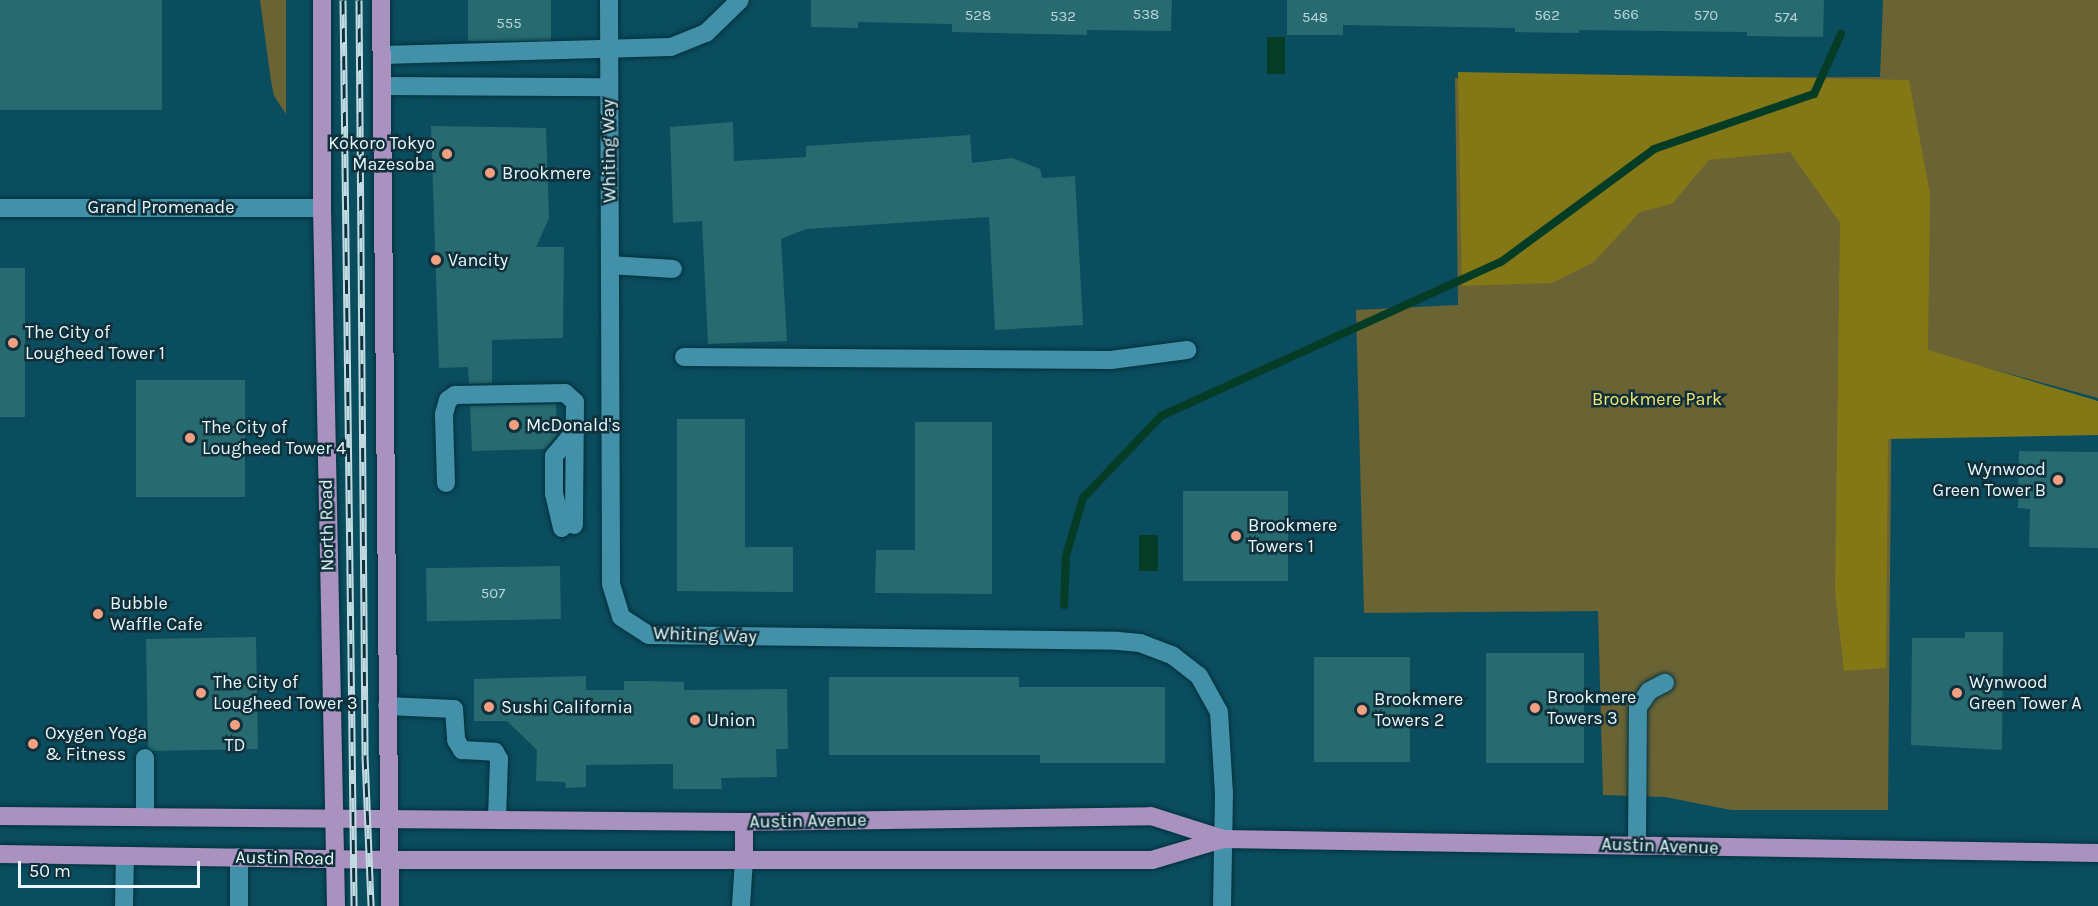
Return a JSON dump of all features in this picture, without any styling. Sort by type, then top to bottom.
[{"type":"main road","name":"North Road","points":[[322,0],[322,208],[336,906]]},
{"type":"main road","points":[[381,0],[390,906]]},
{"type":"main road","points":[[0,816],[389,818]]},
{"type":"main road","name":"Austin Avenue","points":[[389,818],[744,822],[1151,816],[1223,839],[2098,853]]},
{"type":"main road","points":[[744,822],[744,860]]},
{"type":"main road","name":"Austin Avenue","points":[[389,860],[1152,860],[1223,839]]},
{"type":"main road","name":"Austin Road","points":[[0,854],[389,860]]},
{"type":"street","name":"Whiting Way","points":[[609,0],[611,584],[616,609],[626,623],[640,632],[666,636],[1118,641],[1157,648],[1172,655],[1199,676],[1219,712],[1223,839]]},
{"type":"street","points":[[382,54],[609,51],[671,47],[689,42],[718,25],[740,0]]},
{"type":"street","points":[[382,86],[608,87]]},
{"type":"street","name":"Grand Promenade","points":[[0,208],[322,208]]},
{"type":"street","points":[[610,265],[673,269]]},
{"type":"street","points":[[684,357],[1111,360],[1186,350]]},
{"type":"street","points":[[446,483],[444,414],[448,400],[455,395],[566,393],[575,402],[576,430],[568,526]]},
{"type":"street","points":[[1637,845],[1638,707],[1649,691],[1665,682]]},
{"type":"street","points":[[387,706],[454,709],[456,740],[462,750],[495,752],[499,759],[497,820]]},
{"type":"street","points":[[144,816],[145,758]]},
{"type":"street","points":[[1222,906],[1223,839]]},
{"type":"street","points":[[124,906],[125,856]]},
{"type":"street","points":[[239,857],[239,906]]},
{"type":"street","points":[[741,906],[744,860]]},
{"type":"green space","points":[[260,0],[286,0],[286,114],[274,96]]},
{"type":"green space","name":"Brookmere Park","points":[[1883,0],[2098,0],[2098,398],[1951,358],[1892,351],[1888,810],[1731,810],[1665,797],[1603,795],[1598,611],[1364,613],[1356,310],[1458,305],[1455,78],[1880,77]]},
{"type":"shaded area","points":[[1267,37],[1285,37],[1285,74],[1267,74]]},
{"type":"shaded area","points":[[1458,72],[1909,80],[1930,194],[1928,350],[2098,401],[2098,435],[1888,439],[1886,668],[1844,671],[1835,592],[1840,223],[1790,152],[1709,160],[1672,204],[1640,212],[1594,262],[1552,283],[1462,286]]},
{"type":"shaded area","points":[[1139,535],[1158,535],[1158,571],[1139,571]]},
{"type":"building","points":[[0,0],[162,0],[162,110],[0,110]]},
{"type":"building","points":[[468,0],[551,0],[551,41],[468,41]]},
{"type":"building","points":[[811,0],[1172,0],[1171,31],[1087,30],[1087,35],[952,32],[952,24],[858,22],[858,28],[811,27]]},
{"type":"building","points":[[1287,0],[1824,0],[1823,37],[1747,36],[1747,32],[1579,30],[1579,33],[1515,32],[1515,28],[1343,25],[1343,35],[1287,35]]},
{"type":"building","points":[[733,122],[734,161],[806,157],[806,146],[970,135],[972,163],[1012,158],[1040,169],[1042,178],[1075,176],[1083,325],[995,330],[989,217],[806,229],[781,239],[787,341],[708,344],[702,221],[673,223],[670,127]]},
{"type":"building","points":[[431,126],[546,128],[549,218],[536,247],[564,247],[563,338],[492,340],[492,383],[469,384],[468,367],[439,368]]},
{"type":"building","name":"The City of Lougheed Tower 1","points":[[0,268],[25,268],[25,417],[0,417]]},
{"type":"building","name":"The City of Lougheed Tower 4","points":[[136,380],[245,380],[245,497],[136,497]]},
{"type":"building","name":"McDonald's","points":[[556,404],[557,435],[545,449],[472,451],[470,406]]},
{"type":"building","points":[[677,419],[745,419],[745,547],[793,547],[793,592],[677,591]]},
{"type":"building","points":[[915,422],[992,422],[992,594],[875,593],[876,550],[915,550]]},
{"type":"building","name":"Wynwood Green Tower B","points":[[2019,451],[2098,452],[2098,548],[2029,547],[2030,509],[2018,508]]},
{"type":"building","name":"Brookmere Towers 1","points":[[1183,491],[1288,491],[1288,581],[1183,581]]},
{"type":"building","points":[[560,566],[561,619],[427,621],[426,568]]},
{"type":"building","name":"Wynwood Green Tower A","points":[[1965,632],[2003,632],[2002,750],[1911,745],[1912,638],[1965,638]]},
{"type":"building","name":"The City of Lougheed Tower 3","points":[[256,637],[258,749],[148,751],[146,639]]},
{"type":"building","name":"Brookmere Towers 3","points":[[1486,653],[1584,653],[1584,763],[1486,763]]},
{"type":"building","name":"Brookmere Towers 2","points":[[1314,657],[1410,657],[1410,762],[1314,762]]},
{"type":"building","name":"Union","points":[[586,676],[586,690],[624,690],[624,681],[684,682],[684,690],[787,689],[788,749],[776,749],[777,777],[721,778],[722,789],[673,789],[673,764],[586,765],[586,787],[566,788],[565,782],[536,781],[537,750],[507,721],[474,721],[474,679]]},
{"type":"building","points":[[829,677],[1019,677],[1019,687],[1165,687],[1165,763],[1040,763],[1040,755],[829,755]]},
{"type":"waterway","points":[[1064,605],[1066,556],[1083,498],[1161,416],[1501,262],[1654,149],[1814,94],[1841,34]]},
{"type":"railway","points":[[343,0],[354,906]]},
{"type":"railway","points":[[359,0],[365,755],[371,906]]},
{"type":"place","name":"Kokoro Tokyo Mazesoba","points":[[447,154]]},
{"type":"place","name":"Brookmere","points":[[490,173]]},
{"type":"place","name":"Vancity","points":[[436,260]]},
{"type":"place","name":"The City of Lougheed Tower 1","points":[[13,343]]},
{"type":"place","name":"McDonald's","points":[[514,425]]},
{"type":"place","name":"The City of Lougheed Tower 4","points":[[190,438]]},
{"type":"place","name":"Wynwood Green Tower B","points":[[2058,480]]},
{"type":"place","name":"Brookmere Towers 1","points":[[1236,536]]},
{"type":"place","name":"Bubble Waffle Cafe","points":[[98,614]]},
{"type":"place","name":"The City of Lougheed Tower 3","points":[[201,693]]},
{"type":"place","name":"Wynwood Green Tower A","points":[[1957,693]]},
{"type":"place","name":"Sushi California","points":[[489,707]]},
{"type":"place","name":"Brookmere Towers 3","points":[[1535,708]]},
{"type":"place","name":"Brookmere Towers 2","points":[[1362,710]]},
{"type":"place","name":"Union","points":[[695,720]]},
{"type":"place","name":"TD","points":[[235,725]]},
{"type":"place","name":"Oxygen Yoga & Fitness","points":[[33,744]]}]
